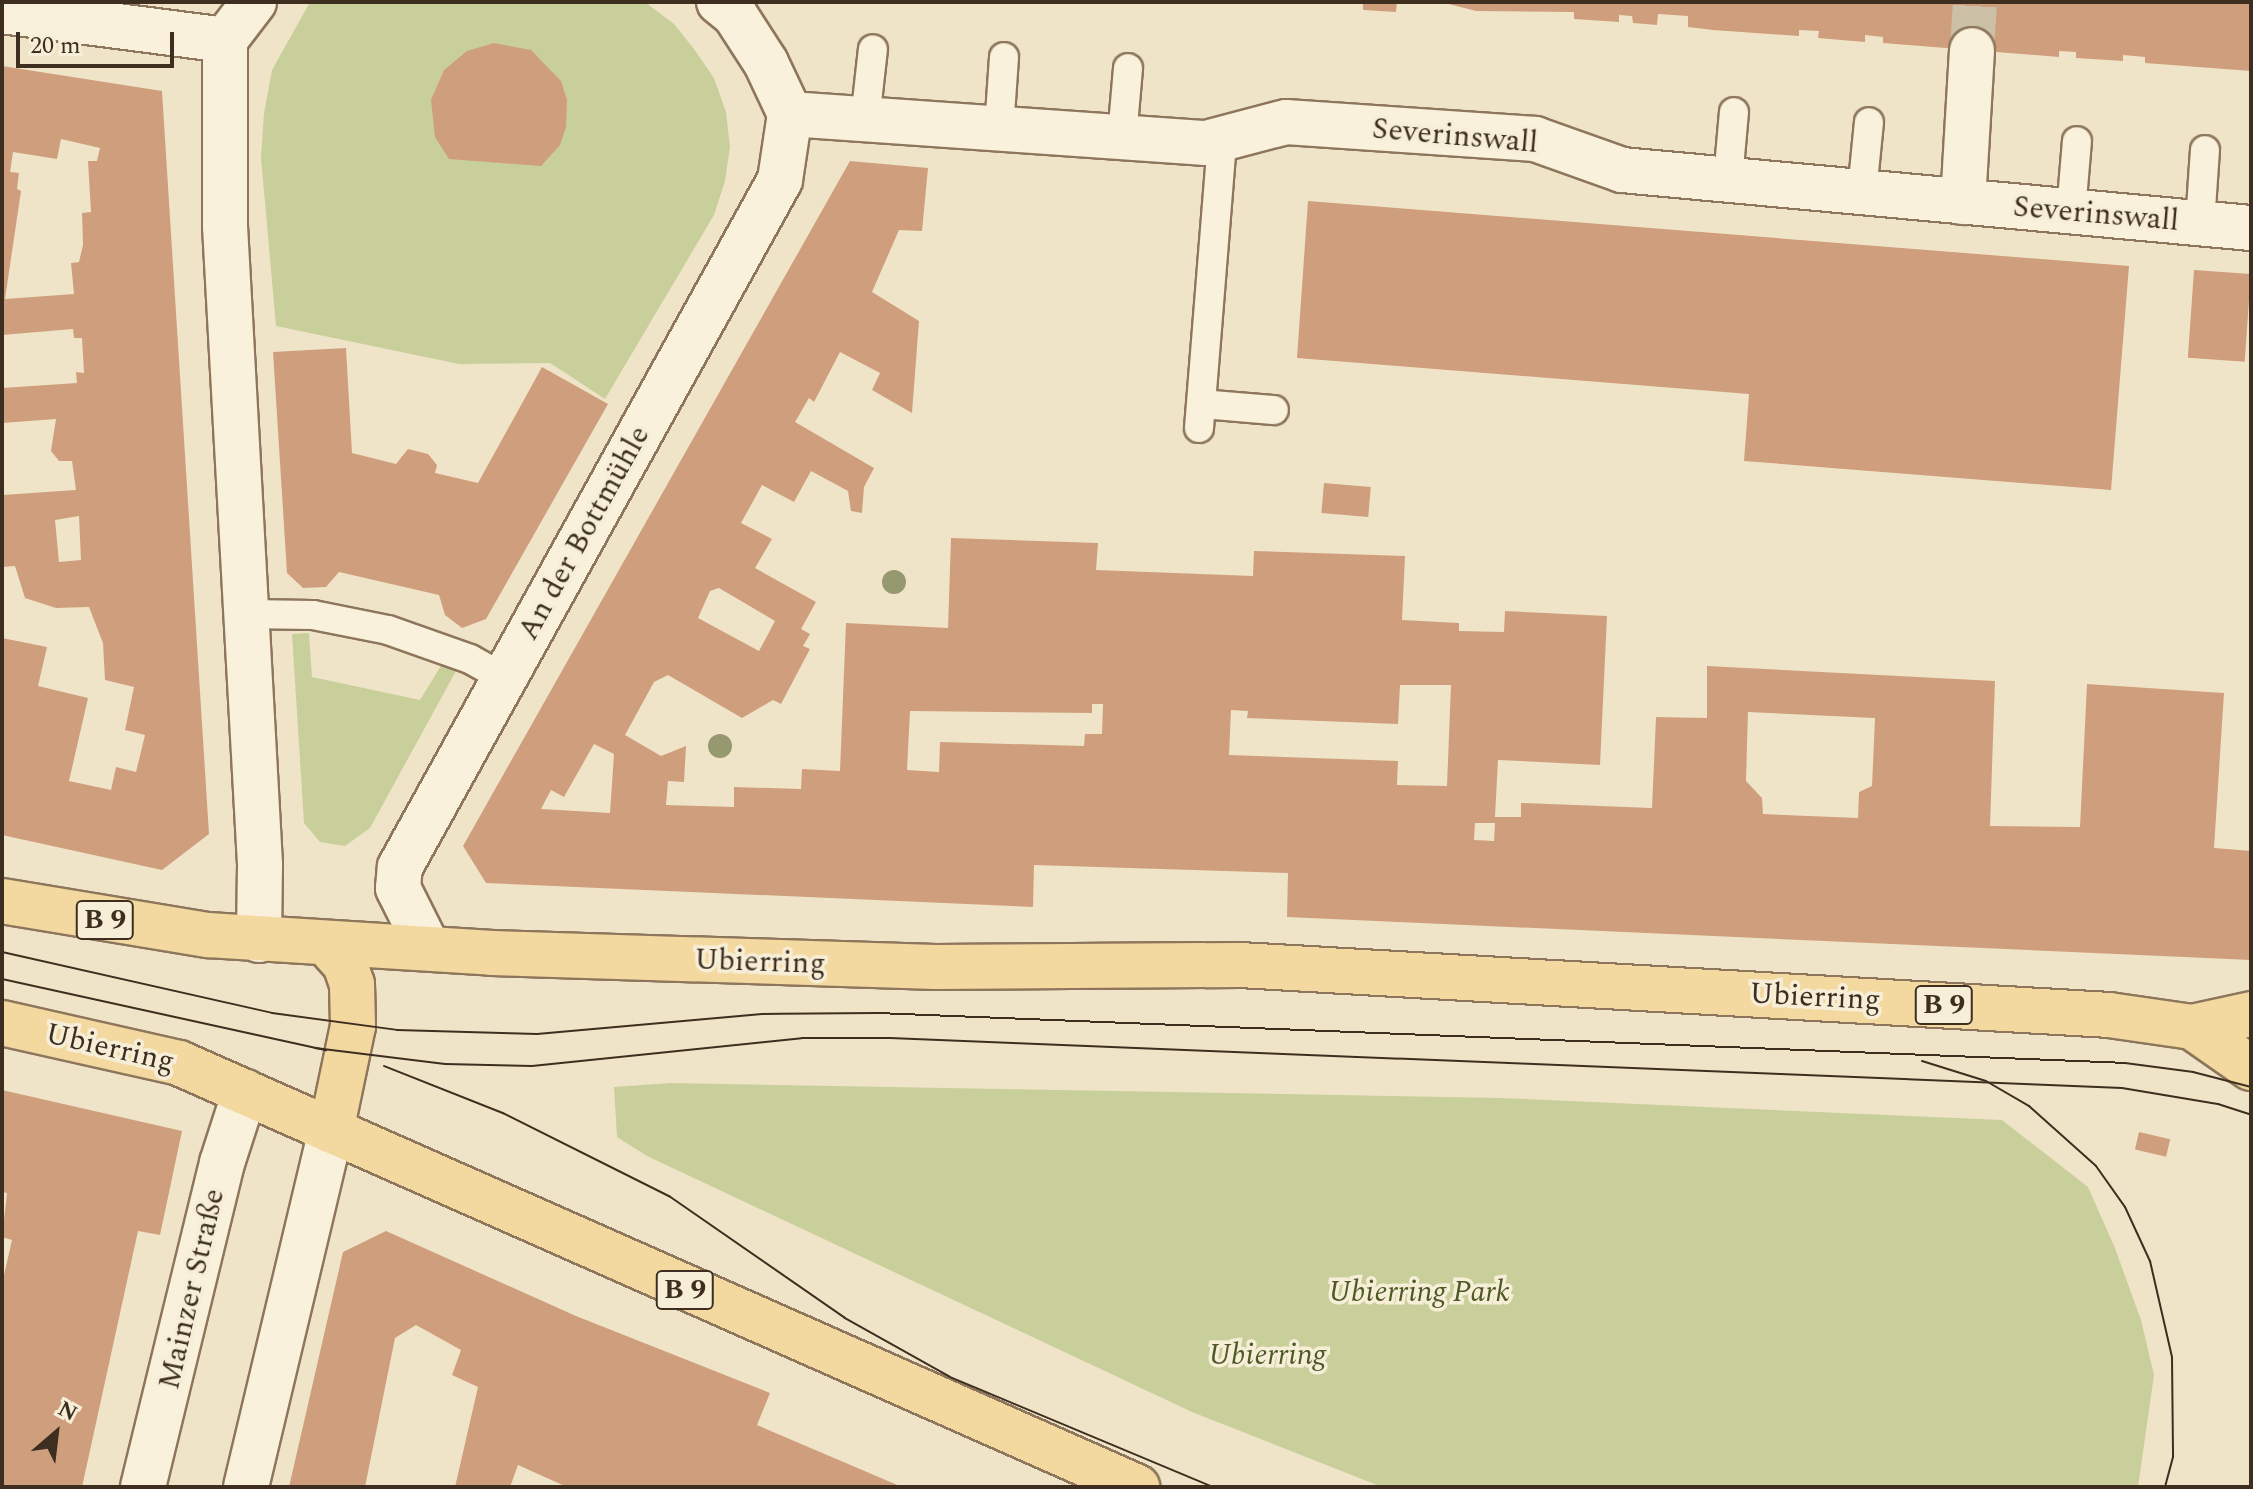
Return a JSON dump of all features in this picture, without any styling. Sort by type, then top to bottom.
[{"type":"main road","name":"Ubierring","points":[[2,901],[259,940],[936,967],[1240,965],[2109,1015],[2192,1027],[2251,1014]]},
{"type":"main road","points":[[326,943],[345,964],[352,984],[353,1026],[331,1131]]},
{"type":"main road","name":"Ubierring","points":[[2,1023],[179,1063],[1137,1487]]},
{"type":"main road","name":"Ubierring","points":[[2192,1027],[2251,1068]]},
{"type":"street","points":[[254,2],[225,40],[225,226],[246,614],[259,940]]},
{"type":"street","points":[[719,2],[735,15],[766,63],[790,114]]},
{"type":"street","points":[[2,11],[225,40]]},
{"type":"street","points":[[1963,202],[1972,50]]},
{"type":"street","name":"Severinswall","points":[[790,114],[1206,143],[1286,122],[1535,139],[1622,170],[2251,228]]},
{"type":"street","name":"An der Bottmühle","points":[[428,948],[398,888],[400,867],[780,180],[790,114]]},
{"type":"street","name":"Mainzer Straße","points":[[143,1487],[222,1163],[245,1092]]},
{"type":"street","points":[[246,1487],[331,1131]]},
{"type":"lane","points":[[865,120],[873,49]]},
{"type":"lane","points":[[999,129],[1004,57]]},
{"type":"lane","points":[[1122,137],[1128,68]]},
{"type":"lane","points":[[1728,179],[1734,112]]},
{"type":"lane","points":[[1862,192],[1869,122]]},
{"type":"lane","points":[[1222,139],[1200,416],[1274,410]]},
{"type":"lane","points":[[2071,212],[2077,141]]},
{"type":"lane","points":[[2200,223],[2205,150]]},
{"type":"lane","points":[[246,614],[313,615],[388,630],[470,659],[504,678]]},
{"type":"green space","points":[[310,2],[645,2],[674,24],[694,49],[714,78],[726,112],[730,147],[725,181],[714,215],[605,399],[550,363],[459,364],[276,326],[261,158],[264,113],[272,70]]},
{"type":"green space","points":[[309,633],[312,677],[420,700],[442,664],[456,671],[370,828],[345,846],[320,842],[304,823],[292,634]]},
{"type":"green space","name":"Ubierring Park","points":[[671,1083],[1501,1098],[2002,1120],[2088,1187],[2115,1248],[2141,1320],[2154,1375],[2138,1487],[1382,1487],[1192,1412],[647,1156],[617,1137],[614,1087]]},
{"type":"building","points":[[1363,2],[1397,2],[1396,12],[1363,10]]},
{"type":"building","points":[[1441,2],[2251,2],[2251,71],[2145,63],[2145,57],[2123,55],[2123,61],[2076,58],[2076,52],[2059,51],[2059,57],[1883,43],[1883,37],[1865,35],[1865,42],[1818,38],[1819,31],[1799,30],[1799,36],[1713,30],[1688,27],[1688,16],[1658,14],[1657,25],[1633,23],[1632,16],[1619,15],[1619,22],[1574,19],[1574,12],[1476,11]]},
{"type":"building","points":[[494,43],[531,50],[561,81],[567,100],[566,127],[560,145],[541,166],[449,159],[435,137],[431,100],[444,70],[467,51]]},
{"type":"building","points":[[2,66],[162,91],[209,834],[162,870],[2,835],[2,638],[47,647],[38,686],[88,698],[69,781],[111,790],[116,767],[136,772],[145,735],[125,730],[134,687],[105,680],[103,643],[89,607],[56,608],[25,598],[15,566],[2,567],[2,495],[76,490],[72,461],[59,461],[51,451],[56,419],[2,423],[2,388],[77,383],[76,372],[84,373],[82,338],[74,338],[73,329],[2,335]],"holes":[[[61,139],[100,148],[97,161],[88,161],[91,212],[82,213],[83,245],[79,262],[71,263],[74,294],[5,299],[21,191],[17,189],[19,173],[10,172],[13,152],[57,159]],[[79,516],[81,560],[59,562],[55,520]]]},
{"type":"building","points":[[850,161],[928,168],[922,231],[899,230],[872,292],[919,321],[912,413],[872,390],[880,373],[840,352],[814,402],[809,398],[795,422],[874,468],[864,487],[862,513],[851,511],[848,491],[811,471],[794,502],[762,485],[741,523],[772,539],[755,568],[816,602],[801,629],[810,634],[803,646],[810,649],[781,704],[773,700],[742,718],[668,675],[654,682],[625,735],[661,756],[686,746],[684,782],[668,781],[666,805],[734,807],[734,787],[801,789],[802,769],[840,771],[846,623],[948,628],[951,538],[1098,543],[1096,570],[1253,576],[1254,551],[1405,556],[1402,620],[1459,623],[1459,631],[1504,632],[1505,611],[1607,616],[1600,765],[1498,760],[1495,817],[1521,817],[1521,803],[1652,808],[1656,717],[1707,718],[1707,666],[1995,681],[1990,826],[2080,827],[2087,684],[2224,693],[2214,848],[2251,851],[2251,960],[1287,917],[1288,873],[1034,865],[1033,907],[486,883],[463,846]],"holes":[[[719,588],[775,621],[759,651],[698,618],[710,591]],[[1400,685],[1451,685],[1447,786],[1397,785],[1398,761],[1229,755],[1231,710],[1248,711],[1247,718],[1398,724]],[[1092,704],[1103,704],[1102,734],[1085,734],[1084,746],[940,742],[939,772],[907,770],[910,711],[1092,713]],[[1748,712],[1875,718],[1872,786],[1859,792],[1858,818],[1763,814],[1762,798],[1746,781]],[[594,744],[614,754],[610,813],[541,809],[551,790],[564,797]],[[1475,823],[1495,823],[1494,841],[1474,840]]]},
{"type":"building","points":[[1308,201],[2129,266],[2111,490],[1744,461],[1749,394],[1297,358]]},
{"type":"building","points":[[2194,270],[2251,274],[2245,362],[2188,358]]},
{"type":"building","points":[[346,348],[352,453],[396,464],[408,449],[428,454],[437,465],[435,473],[478,483],[542,367],[608,404],[486,619],[462,628],[445,615],[439,595],[339,572],[326,587],[303,588],[287,573],[273,352]]},
{"type":"building","points":[[1324,483],[1371,487],[1368,517],[1321,513]]},
{"type":"building","points":[[2,1090],[182,1131],[160,1235],[138,1231],[82,1487],[2,1487],[2,1284],[12,1240],[2,1237],[7,1193],[2,1192]]},
{"type":"building","points":[[2139,1132],[2170,1139],[2166,1157],[2135,1150]]},
{"type":"building","points":[[386,1231],[576,1316],[770,1393],[757,1425],[902,1487],[567,1487],[518,1465],[510,1487],[455,1487],[478,1387],[452,1375],[461,1350],[416,1325],[395,1338],[365,1487],[289,1487],[343,1252]]},
{"type":"tunnel","points":[[1972,50],[1975,2]]},
{"type":"tram line","points":[[2,952],[272,1013],[397,1030],[537,1034],[762,1014],[877,1013],[2125,1063],[2193,1072],[2251,1087]]},
{"type":"tram line","points":[[2,979],[326,1050]]},
{"type":"tram line","points":[[315,1048],[445,1064],[532,1066],[802,1038],[890,1038],[2122,1088],[2218,1104],[2251,1115]]},
{"type":"tram line","points":[[1922,1061],[1986,1081],[2029,1106],[2096,1166],[2125,1207],[2150,1261],[2172,1357],[2173,1457],[2165,1487]]},
{"type":"tram line","points":[[384,1066],[503,1113],[669,1196],[845,1318],[950,1377],[1213,1487]]}]
